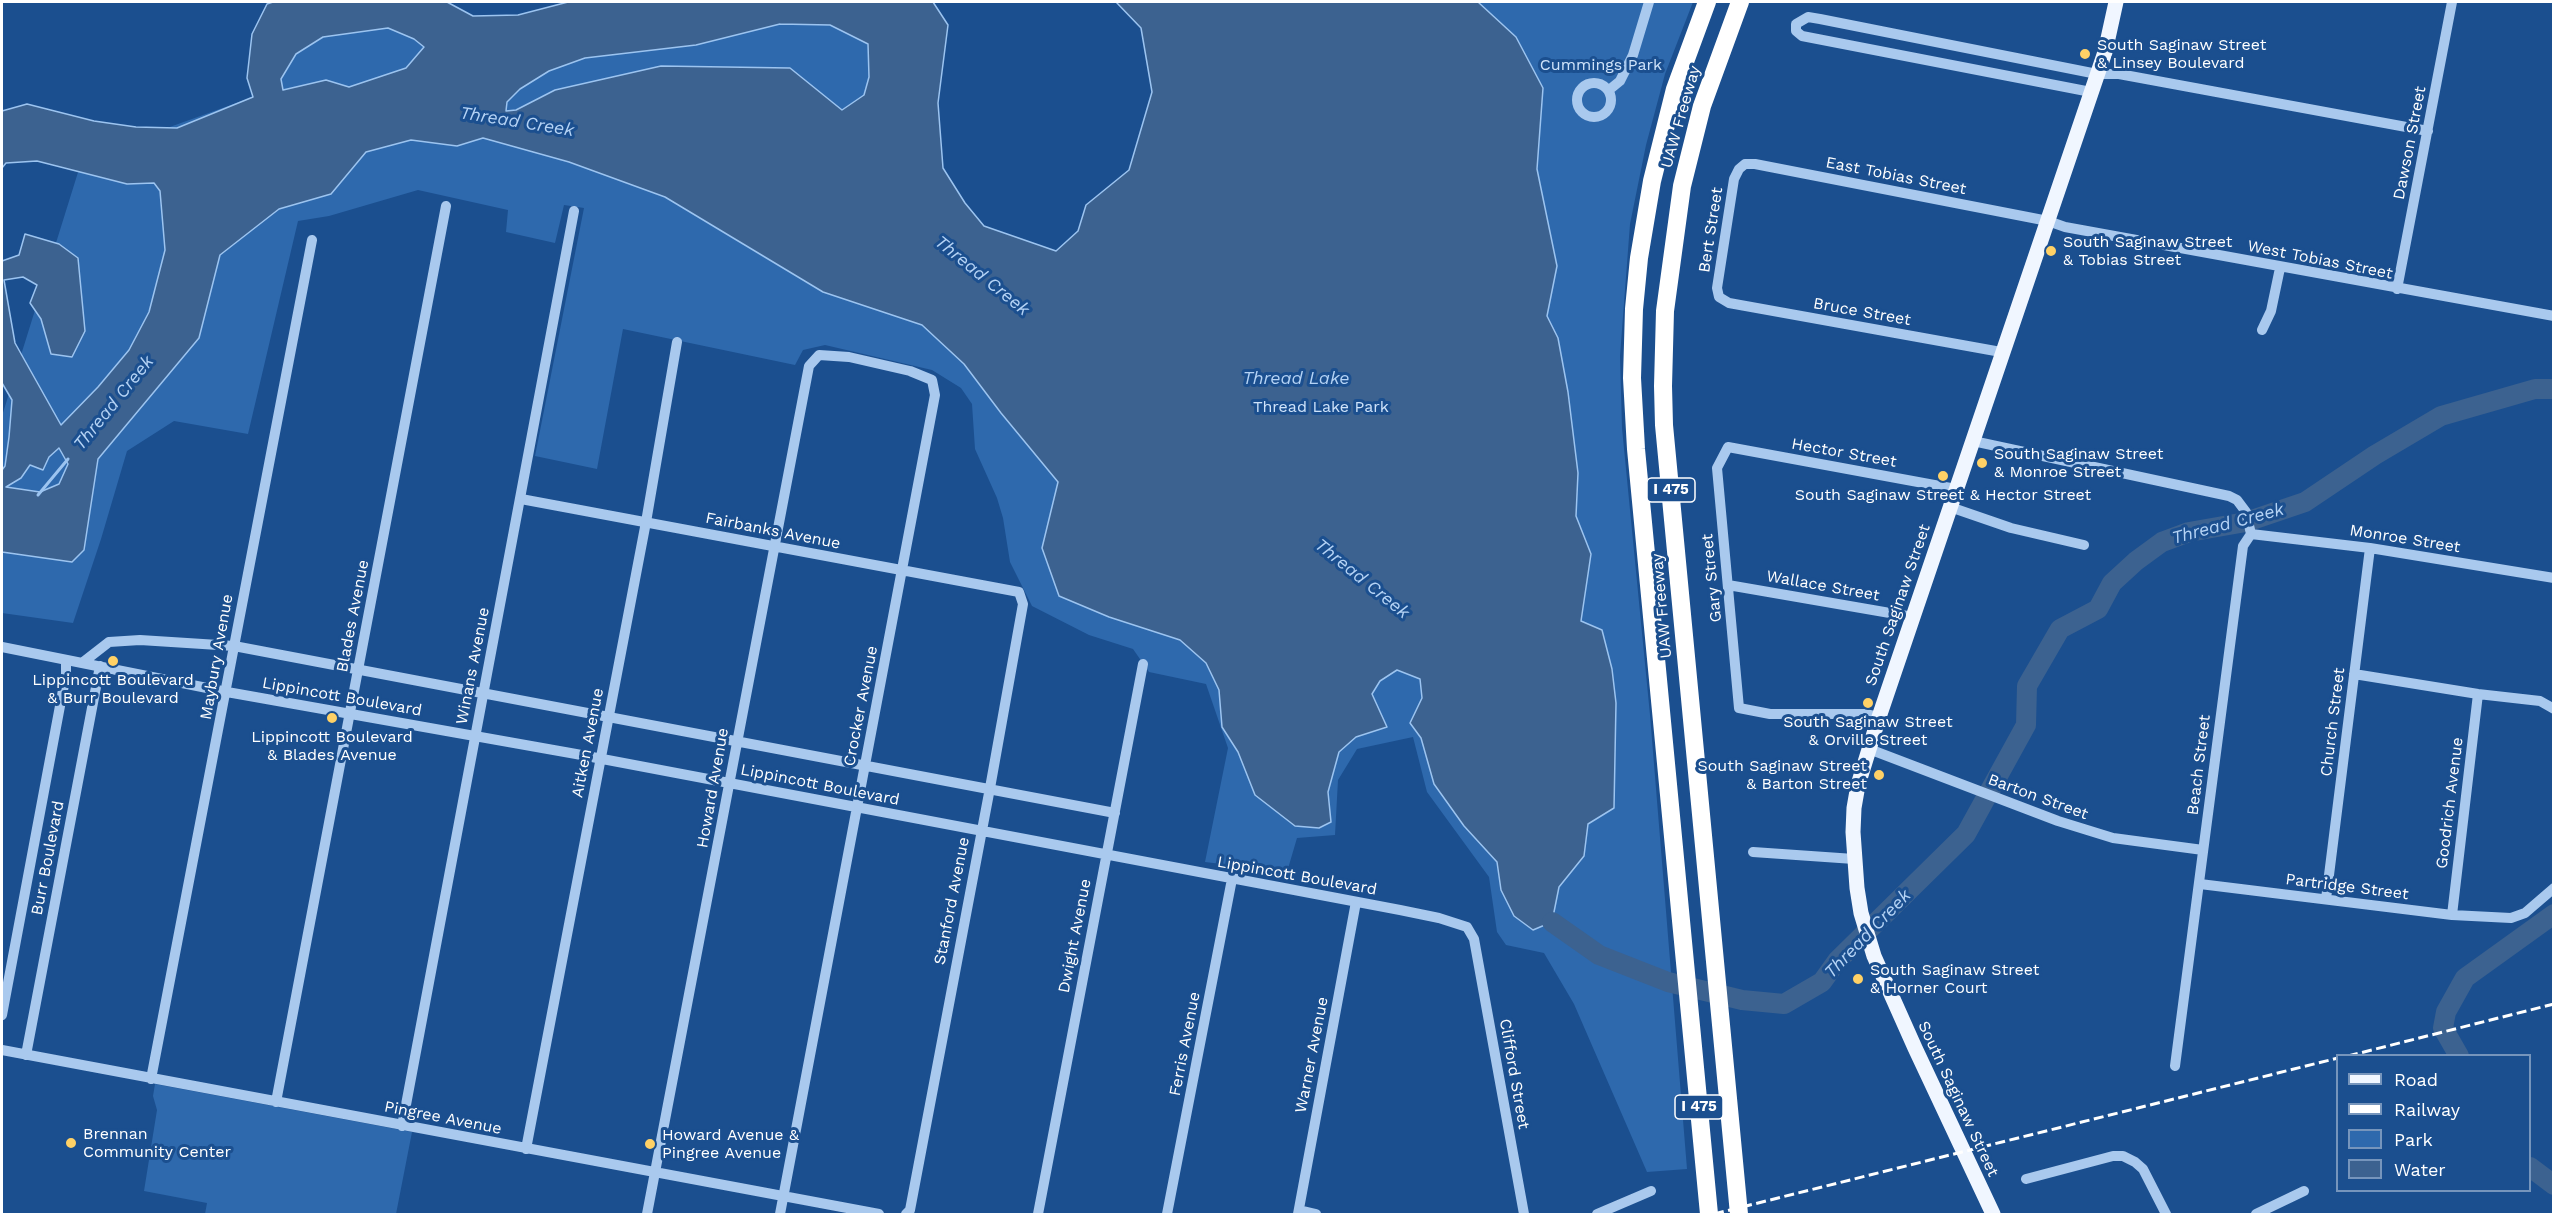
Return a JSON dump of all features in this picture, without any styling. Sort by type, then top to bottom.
[{"type":"highway","name":"UAW Freeway","points":[[1707,2],[1678,80],[1655,164],[1639,258],[1632,347],[1636,449],[1709,1215]]},
{"type":"highway","name":"UAW Freeway","points":[[1739,1215],[1665,435],[1663,354],[1671,255],[1682,186],[1702,106],[1740,2]]},
{"type":"main road","name":"South Saginaw Street","points":[[1993,1215],[1919,1059],[1874,956],[1861,913],[1854,859],[1854,808],[1858,785],[1879,717],[2001,352],[2105,52],[2116,2]]},
{"type":"street","points":[[1609,90],[1620,81],[1633,55],[1649,2]]},
{"type":"street","name":"Dawson Street","points":[[2397,290],[2452,2]]},
{"type":"street","points":[[2091,92],[1925,58],[1802,36],[1796,31],[1796,24],[1808,17],[2097,74],[2119,74],[2428,131]]},
{"type":"street","points":[[1925,58],[1929,40]]},
{"type":"street","name":"East Tobias Street","points":[[1739,169],[1745,164],[1755,164],[2048,221]]},
{"type":"street","name":"Bert Street","points":[[1719,297],[1717,288],[1734,179],[1739,169]]},
{"type":"street","name":"Blades Avenue","points":[[276,1102],[447,206]]},
{"type":"street","name":"Winans Avenue","points":[[402,1126],[574,211]]},
{"type":"street","name":"West Tobias Street","points":[[2048,221],[2065,227],[2280,268],[2553,316]]},
{"type":"street","name":"Maybury Avenue","points":[[151,1079],[312,240]]},
{"type":"street","points":[[2262,330],[2271,311],[2280,268]]},
{"type":"street","name":"Bruce Street","points":[[1719,297],[1729,303],[2001,352]]},
{"type":"street","name":"Aitken Avenue","points":[[525,1149],[646,522],[677,342]]},
{"type":"street","name":"Crocker Avenue","points":[[780,1215],[935,394],[932,380],[910,371],[849,357],[819,355],[809,366]]},
{"type":"street","name":"Howard Avenue","points":[[647,1215],[809,366]]},
{"type":"street","points":[[1972,441],[2229,496],[2237,500],[2246,512],[2251,534]]},
{"type":"street","name":"Hector Street","points":[[1728,447],[1956,489]]},
{"type":"street","name":"Gary Street","points":[[1728,447],[1716,468],[1739,708],[1770,714],[1865,714],[1879,717]]},
{"type":"street","name":"Fairbanks Avenue","points":[[521,500],[1019,592]]},
{"type":"street","points":[[1950,507],[2011,528],[2084,545]]},
{"type":"street","name":"Monroe Street","points":[[2251,534],[2370,548],[2553,578]]},
{"type":"street","name":"Beach Street","points":[[2175,1066],[2243,546],[2251,534]]},
{"type":"street","name":"Church Street","points":[[2326,899],[2370,548]]},
{"type":"street","name":"Wallace Street","points":[[1728,585],[1913,617]]},
{"type":"street","name":"Stanford Avenue","points":[[906,1215],[910,1210],[990,788],[1023,604],[1019,592]]},
{"type":"street","name":"Lippincott Boulevard","points":[[82,663],[109,642],[140,640],[234,646],[1114,813]]},
{"type":"street","name":"Lippincott Boulevard","points":[[2,647],[227,692],[600,759],[1439,918],[1467,927],[1474,939]]},
{"type":"street","name":"Burr Boulevard","points":[[2,1015],[66,674],[66,660]]},
{"type":"street","name":"Dwight Avenue","points":[[1038,1215],[1143,664]]},
{"type":"street","name":"Burr Boulevard","points":[[26,1055],[100,666]]},
{"type":"street","points":[[2354,674],[2478,694],[2496,694],[2540,701],[2553,709]]},
{"type":"street","name":"Goodrich Avenue","points":[[2452,915],[2478,694]]},
{"type":"street","name":"Barton Street","points":[[1869,749],[2058,821],[2114,838],[2203,850]]},
{"type":"street","points":[[1753,852],[1854,859]]},
{"type":"street","name":"Ferris Avenue","points":[[1167,1215],[1232,879]]},
{"type":"street","name":"Partridge Street","points":[[2200,884],[2491,918],[2511,918],[2525,913],[2553,888]]},
{"type":"street","name":"Warner Avenue","points":[[1298,1212],[1356,902]]},
{"type":"street","name":"Clifford Street","points":[[1474,939],[1524,1215]]},
{"type":"street","name":"Pingree Avenue","points":[[2,1050],[879,1215]]},
{"type":"street","points":[[2026,1179],[2113,1156],[2127,1158],[2143,1169],[2166,1215]]},
{"type":"street","points":[[1597,1215],[1652,1191]]},
{"type":"street","points":[[2256,1215],[2304,1191]]},
{"type":"street","points":[[1298,1212],[1316,1215]]},
{"type":"green space","name":"Thread Lake","points":[[273,2],[447,2],[473,16],[518,15],[568,2],[933,2],[948,25],[938,103],[943,168],[965,203],[984,226],[1056,251],[1078,231],[1086,205],[1129,170],[1152,92],[1141,28],[1116,2],[1693,2],[1665,74],[1646,145],[1630,224],[1620,356],[1622,428],[1650,715],[1687,1169],[1647,1172],[1574,1004],[1544,953],[1506,945],[1497,932],[1489,877],[1427,792],[1413,737],[1357,749],[1338,780],[1335,835],[1297,838],[1287,872],[1205,862],[1228,748],[1206,684],[1149,672],[1133,649],[1089,635],[1032,606],[1010,562],[1003,518],[997,498],[975,449],[972,404],[961,388],[932,370],[825,345],[803,350],[795,365],[623,329],[597,469],[535,456],[584,208],[564,205],[555,243],[506,232],[508,210],[418,190],[329,216],[298,221],[248,434],[174,421],[127,451],[73,623],[2,613],[2,416],[94,121],[136,127],[167,128],[253,97],[247,78],[252,34],[267,4]]},
{"type":"green space","points":[[155,1084],[412,1132],[396,1214],[205,1214],[207,1203],[144,1191],[157,1110],[153,1096]]},
{"type":"water","name":"Thread Lake","points":[[273,2],[447,2],[473,16],[518,15],[568,2],[933,2],[948,25],[938,103],[943,168],[965,203],[984,226],[1056,251],[1078,231],[1086,205],[1129,170],[1152,92],[1141,28],[1116,2],[1478,2],[1516,37],[1543,88],[1537,169],[1557,266],[1547,316],[1558,338],[1568,392],[1578,473],[1576,516],[1591,554],[1581,621],[1602,630],[1612,669],[1616,703],[1614,808],[1588,824],[1584,856],[1559,887],[1552,922],[1533,930],[1514,916],[1501,890],[1497,862],[1464,826],[1434,784],[1421,738],[1410,723],[1422,698],[1420,679],[1397,670],[1380,681],[1372,694],[1387,727],[1356,737],[1339,752],[1328,792],[1331,822],[1319,828],[1295,826],[1255,795],[1238,752],[1222,727],[1219,690],[1206,663],[1180,640],[1109,617],[1059,596],[1042,548],[1058,482],[964,364],[922,325],[823,292],[665,197],[569,162],[483,138],[457,146],[411,140],[366,152],[331,194],[279,209],[220,255],[199,338],[98,459],[84,550],[72,562],[2,552],[2,470],[5,466],[12,400],[2,383],[2,261],[19,255],[25,234],[59,244],[78,258],[85,331],[72,357],[51,354],[41,319],[30,303],[37,285],[23,277],[4,280],[15,343],[61,425],[98,387],[129,350],[149,312],[165,250],[160,191],[154,183],[127,184],[37,161],[6,163],[2,168],[2,111],[27,104],[94,121],[136,127],[177,128],[253,97],[247,78],[252,34],[267,4]],"holes":[[[780,24],[830,25],[868,44],[869,77],[864,95],[842,110],[790,68],[661,66],[555,90],[516,110],[506,111],[507,102],[520,89],[549,71],[585,58],[696,45]],[[388,28],[414,39],[424,47],[406,68],[349,87],[326,80],[283,90],[281,79],[296,54],[323,37]],[[59,448],[68,464],[59,484],[40,492],[6,487],[21,478],[30,465],[43,470],[49,457]]]},
{"type":"waterway","name":"Thread Creek","points":[[1552,922],[1599,955],[1668,982],[1742,1000],[1784,1004],[1822,982],[1837,961],[1966,834],[2026,725],[2027,686],[2060,629],[2098,609],[2112,583],[2136,561],[2162,542],[2189,532],[2246,522],[2305,502],[2375,455],[2441,416],[2535,389],[2554,389]]},
{"type":"waterway","name":"Thread Creek","points":[[38,495],[68,459]]},
{"type":"waterway","name":"Thread Creek","points":[[2458,1054],[2443,1028],[2446,1012],[2465,978],[2554,914]]},
{"type":"waterway","name":"Thread Creek","points":[[2531,1168],[2554,1185]]},
{"type":"railway","points":[[2356,1054],[2554,1004]]},
{"type":"railway","points":[[1714,1214],[2336,1058]]},
{"type":"place","name":"South Saginaw Street & Linsey Boulevard","points":[[2085,54]]},
{"type":"place","name":"South Saginaw Street & Tobias Street","points":[[2051,251]]},
{"type":"place","name":"South Saginaw Street & Monroe Street","points":[[1982,463]]},
{"type":"place","name":"South Saginaw Street & Hector Street","points":[[1943,476]]},
{"type":"place","name":"Lippincott Boulevard & Burr Boulevard","points":[[113,661]]},
{"type":"place","name":"South Saginaw Street & Orville Street","points":[[1868,703]]},
{"type":"place","name":"Lippincott Boulevard & Blades Avenue","points":[[332,718]]},
{"type":"place","name":"South Saginaw Street & Barton Street","points":[[1879,775]]},
{"type":"place","name":"South Saginaw Street & Horner Court","points":[[1858,979]]},
{"type":"place","name":"Brennan Community Center","points":[[71,1143]]},
{"type":"place","name":"Howard Avenue & Pingree Avenue","points":[[650,1144]]},
{"type":"park label","name":"Cummings Park","points":[[1601,65]]},
{"type":"park label","name":"Thread Lake Park","points":[[1321,407]]}]
